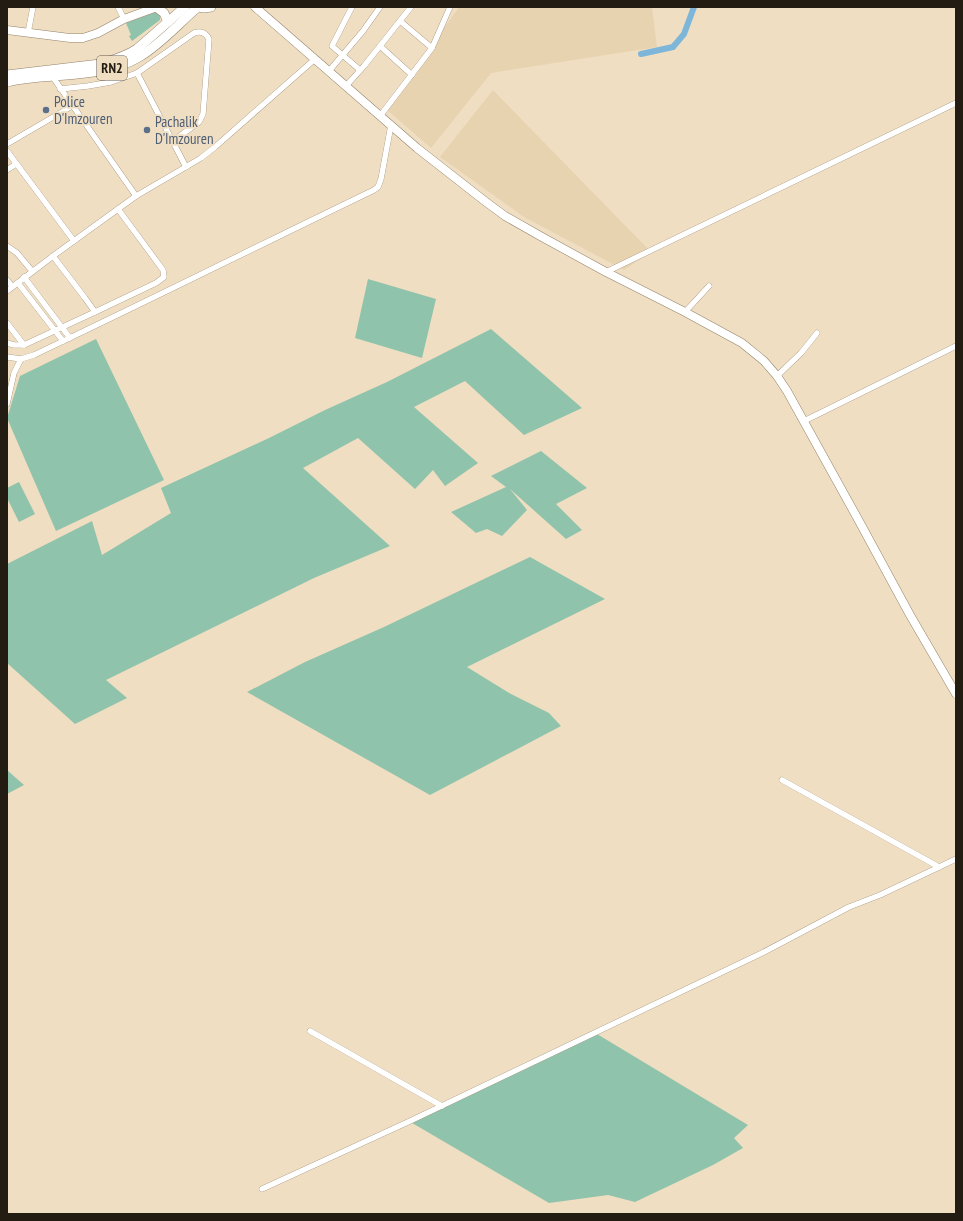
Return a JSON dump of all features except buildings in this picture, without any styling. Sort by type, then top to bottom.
[{"type":"highway","points":[[156,7],[164,13],[168,22]]},
{"type":"highway","name":"RN2","points":[[7,74],[100,64],[114,60],[137,49],[184,7]]},
{"type":"highway","name":"RN2","points":[[7,82],[97,71],[131,61],[148,51],[198,7],[211,7]]},
{"type":"main road","points":[[7,30],[70,38],[83,38],[98,33],[124,19],[156,7]]},
{"type":"main road","points":[[255,7],[432,161],[505,216],[606,272],[685,312],[747,347],[764,361],[777,376],[804,421],[910,615],[956,694]]},
{"type":"street","points":[[28,33],[34,7]]},
{"type":"street","points":[[118,7],[124,19]]},
{"type":"street","points":[[352,7],[332,46],[360,70]]},
{"type":"street","points":[[329,71],[343,56],[380,7]]},
{"type":"street","points":[[346,86],[411,7]]},
{"type":"street","points":[[380,116],[432,48],[450,7]]},
{"type":"street","points":[[400,21],[432,48]]},
{"type":"street","points":[[60,89],[111,82],[137,73],[194,33],[200,32],[207,35],[209,39],[203,114],[199,122],[173,141]]},
{"type":"street","points":[[380,46],[412,75]]},
{"type":"street","points":[[7,291],[52,256],[136,196],[186,167],[215,147],[315,59]]},
{"type":"street","points":[[137,73],[186,167]]},
{"type":"street","points":[[52,76],[136,196]]},
{"type":"street","points":[[606,272],[956,103]]},
{"type":"street","points":[[7,144],[72,106]]},
{"type":"street","points":[[7,357],[21,359],[34,355],[374,190],[378,187],[381,179],[391,125]]},
{"type":"street","points":[[7,151],[74,241]]},
{"type":"street","points":[[7,170],[16,164]]},
{"type":"street","points":[[7,343],[24,345],[156,283],[164,277],[163,270],[118,209]]},
{"type":"street","points":[[7,246],[17,253],[32,271]]},
{"type":"street","points":[[52,256],[95,312]]},
{"type":"street","points":[[24,277],[70,338]]},
{"type":"street","points":[[7,280],[12,286]]},
{"type":"street","points":[[18,283],[63,341]]},
{"type":"street","points":[[685,312],[709,286]]},
{"type":"street","points":[[7,323],[24,345]]},
{"type":"street","points":[[777,376],[801,353],[817,333]]},
{"type":"street","points":[[804,421],[956,346]]},
{"type":"street","points":[[7,404],[14,373],[21,359]]},
{"type":"street","points":[[782,780],[939,867]]},
{"type":"street","points":[[262,1189],[442,1106],[762,953],[849,907],[880,895],[956,859]]},
{"type":"street","points":[[310,1031],[442,1106]]},
{"type":"shaded area","points":[[459,7],[652,7],[657,47],[491,73],[431,148],[386,109]]},
{"type":"shaded area","points":[[493,90],[651,252],[624,270],[524,217],[440,157]]},
{"type":"green space","points":[[156,12],[160,15],[160,20],[132,41],[129,36],[131,35],[126,23]]},
{"type":"green space","points":[[368,279],[436,299],[422,358],[355,338]]},
{"type":"green space","points":[[491,329],[582,408],[524,435],[465,381],[414,407],[478,463],[445,486],[433,470],[415,489],[358,438],[303,468],[390,546],[314,578],[106,680],[127,698],[75,724],[7,663],[7,564],[92,521],[102,555],[171,513],[161,488],[387,382]]},
{"type":"green space","points":[[96,339],[164,480],[56,531],[7,418],[20,376]]},
{"type":"green space","points":[[541,451],[587,488],[556,504],[582,530],[566,539],[510,489],[527,510],[502,536],[487,529],[476,533],[451,512],[506,487],[491,476]]},
{"type":"green space","points":[[19,482],[35,514],[19,522],[7,498],[7,488]]},
{"type":"green space","points":[[530,557],[605,599],[467,667],[511,694],[549,713],[561,726],[430,795],[247,692],[305,662],[384,627]]},
{"type":"green space","points":[[7,770],[24,785],[7,794]]},
{"type":"green space","points":[[592,1031],[748,1125],[734,1138],[743,1148],[713,1165],[635,1202],[608,1195],[549,1203],[407,1120]]},
{"type":"waterway","points":[[641,54],[673,47],[684,34],[694,7]]},
{"type":"place","name":"Police D'Imzouren","points":[[46,110]]},
{"type":"place","name":"Pachalik D'Imzouren","points":[[147,130]]}]
